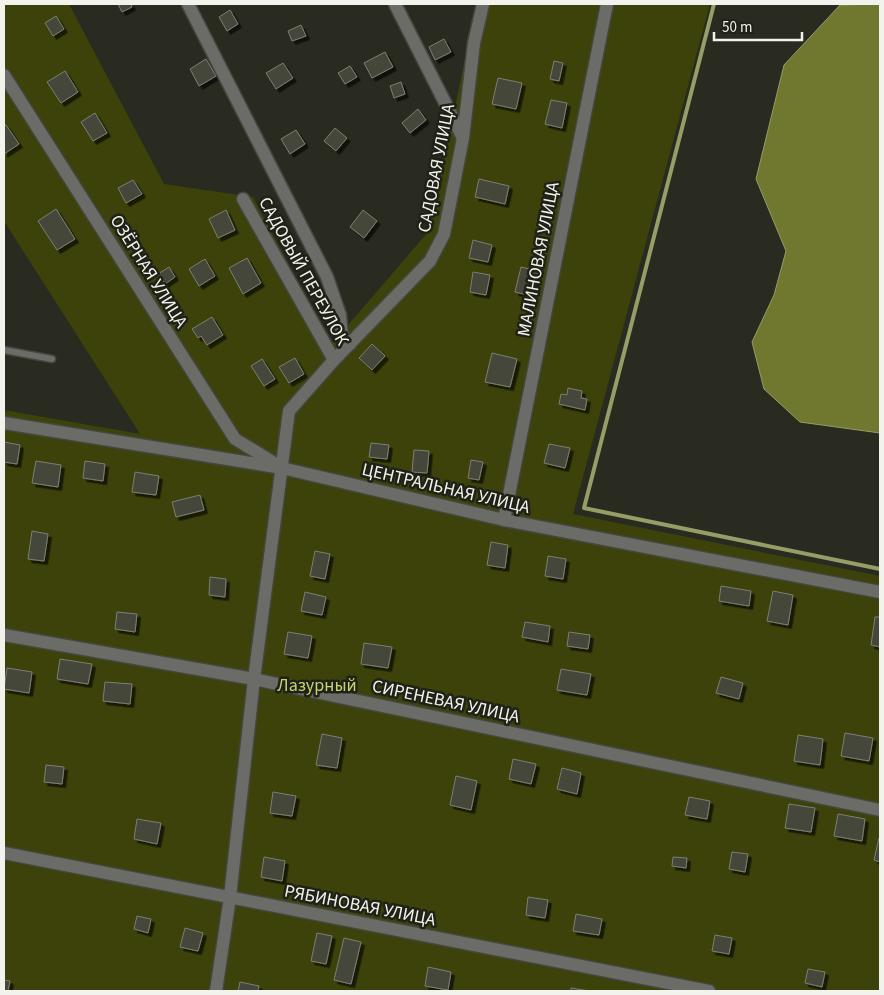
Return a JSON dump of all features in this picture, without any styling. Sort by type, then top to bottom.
[{"type":"street","points":[[188,4],[327,277],[340,316],[342,336],[350,344]]},
{"type":"street","points":[[395,4],[463,138]]},
{"type":"street","name":"САДОВАЯ УЛИЦА","points":[[216,991],[230,897],[254,679],[289,411],[334,360],[430,261],[444,234],[463,138],[474,43],[483,4]]},
{"type":"street","name":"МАЛИНОВАЯ УЛИЦА","points":[[504,520],[607,4]]},
{"type":"street","name":"ОЗЁРНАЯ УЛИЦА","points":[[4,75],[235,439],[282,468]]},
{"type":"street","name":"САДОВЫЙ ПЕРЕУЛОК","points":[[243,199],[334,360]]},
{"type":"street","name":"ЦЕНТРАЛЬНАЯ УЛИЦА","points":[[4,423],[282,468],[504,520],[880,592]]},
{"type":"street","name":"СИРЕНЕВАЯ УЛИЦА","points":[[4,636],[254,679],[880,810]]},
{"type":"street","name":"РЯБИНОВАЯ УЛИЦА","points":[[4,853],[709,991]]},
{"type":"lane","points":[[4,350],[52,359]]},
{"type":"green space","name":"Лазурный","points":[[4,4],[69,4],[164,184],[253,197],[331,345],[428,232],[477,4],[710,4],[573,514],[880,576],[880,991],[4,991],[4,410],[140,434],[4,221]]},
{"type":"shaded area","points":[[880,4],[880,433],[800,422],[764,389],[752,342],[774,295],[786,251],[756,179],[784,65],[840,5]]},
{"type":"building","points":[[118,4],[131,4],[132,7],[122,12]]},
{"type":"building","points":[[230,10],[238,24],[227,31],[219,17]]},
{"type":"building","points":[[56,16],[64,29],[53,36],[45,23]]},
{"type":"building","points":[[301,25],[306,36],[292,41],[288,31]]},
{"type":"building","points":[[444,39],[451,52],[435,60],[429,47]]},
{"type":"building","points":[[385,52],[393,67],[372,78],[364,63]]},
{"type":"building","points":[[206,59],[216,76],[199,86],[190,69]]},
{"type":"building","points":[[554,61],[563,63],[559,81],[550,79]]},
{"type":"building","points":[[283,63],[293,78],[276,89],[266,73]]},
{"type":"building","points":[[350,66],[357,77],[345,84],[338,73]]},
{"type":"building","points":[[65,71],[78,92],[61,103],[47,82]]},
{"type":"building","points":[[498,78],[522,83],[516,109],[492,104]]},
{"type":"building","points":[[401,82],[405,94],[394,98],[390,86]]},
{"type":"building","points":[[551,100],[567,103],[562,128],[545,124]]},
{"type":"building","points":[[418,109],[426,120],[410,133],[402,123]]},
{"type":"building","points":[[95,113],[107,133],[93,141],[81,122]]},
{"type":"building","points":[[6,125],[19,144],[4,154],[4,126]]},
{"type":"building","points":[[335,128],[347,138],[336,151],[324,141]]},
{"type":"building","points":[[296,130],[305,144],[290,154],[281,139]]},
{"type":"building","points":[[479,179],[509,186],[505,204],[475,197]]},
{"type":"building","points":[[133,180],[142,194],[126,203],[118,188]]},
{"type":"building","points":[[56,209],[75,239],[57,250],[38,221]]},
{"type":"building","points":[[226,210],[235,230],[218,238],[209,219]]},
{"type":"building","points":[[363,210],[377,221],[364,238],[350,227]]},
{"type":"building","points":[[473,240],[492,245],[488,262],[469,258]]},
{"type":"building","points":[[247,258],[261,283],[243,294],[229,268]]},
{"type":"building","points":[[205,259],[215,276],[199,286],[189,269]]},
{"type":"building","points":[[169,267],[175,277],[165,284],[158,274]]},
{"type":"building","points":[[521,267],[538,271],[532,296],[515,292]]},
{"type":"building","points":[[473,272],[490,275],[486,295],[470,292]]},
{"type":"building","points":[[212,317],[223,335],[207,345],[201,336],[198,338],[192,329]]},
{"type":"building","points":[[372,344],[385,356],[372,370],[359,358]]},
{"type":"building","points":[[492,353],[517,359],[510,387],[485,382]]},
{"type":"building","points":[[295,358],[304,374],[289,383],[279,367]]},
{"type":"building","points":[[262,359],[275,379],[264,386],[251,366]]},
{"type":"building","points":[[568,388],[582,391],[581,398],[587,399],[585,410],[559,404],[561,394],[567,395]]},
{"type":"building","points":[[4,442],[20,445],[17,464],[4,462]]},
{"type":"building","points":[[371,443],[389,445],[387,459],[369,457]]},
{"type":"building","points":[[549,444],[570,448],[565,468],[544,463]]},
{"type":"building","points":[[414,450],[429,451],[427,473],[412,472]]},
{"type":"building","points":[[471,460],[483,462],[479,480],[468,478]]},
{"type":"building","points":[[36,461],[61,465],[58,487],[32,483]]},
{"type":"building","points":[[85,461],[105,464],[103,481],[83,478]]},
{"type":"building","points":[[135,472],[159,476],[156,495],[132,492]]},
{"type":"building","points":[[200,495],[204,510],[176,517],[172,502]]},
{"type":"building","points":[[32,531],[48,534],[44,561],[28,559]]},
{"type":"building","points":[[491,542],[508,545],[505,568],[487,565]]},
{"type":"building","points":[[315,551],[330,554],[325,579],[310,576]]},
{"type":"building","points":[[548,556],[566,559],[563,579],[545,576]]},
{"type":"building","points":[[210,577],[226,579],[225,597],[209,595]]},
{"type":"building","points":[[721,586],[751,591],[749,606],[719,601]]},
{"type":"building","points":[[773,591],[793,595],[788,625],[767,621]]},
{"type":"building","points":[[305,592],[326,597],[322,615],[301,611]]},
{"type":"building","points":[[117,612],[137,614],[135,632],[115,629]]},
{"type":"building","points":[[875,617],[880,617],[880,647],[871,645]]},
{"type":"building","points":[[525,622],[550,626],[548,642],[522,637]]},
{"type":"building","points":[[288,632],[312,636],[308,658],[284,654]]},
{"type":"building","points":[[569,632],[590,635],[588,649],[567,646]]},
{"type":"building","points":[[364,643],[392,647],[388,668],[361,664]]},
{"type":"building","points":[[60,659],[92,664],[88,684],[57,679]]},
{"type":"building","points":[[7,668],[32,672],[29,693],[4,689]]},
{"type":"building","points":[[561,669],[591,674],[587,695],[557,690]]},
{"type":"building","points":[[721,677],[743,683],[739,699],[716,693]]},
{"type":"building","points":[[105,682],[132,684],[130,704],[103,701]]},
{"type":"building","points":[[845,733],[873,738],[869,761],[841,756]]},
{"type":"building","points":[[322,734],[342,738],[337,768],[316,765]]},
{"type":"building","points":[[798,735],[823,739],[820,765],[794,761]]},
{"type":"building","points":[[513,759],[536,764],[531,784],[509,779]]},
{"type":"building","points":[[46,765],[64,767],[62,784],[44,782]]},
{"type":"building","points":[[562,768],[581,773],[577,794],[557,789]]},
{"type":"building","points":[[456,776],[477,781],[471,810],[450,805]]},
{"type":"building","points":[[273,792],[296,796],[292,816],[270,813]]},
{"type":"building","points":[[689,797],[710,801],[707,819],[685,815]]},
{"type":"building","points":[[789,804],[815,808],[811,832],[785,828]]},
{"type":"building","points":[[838,814],[865,819],[862,841],[834,836]]},
{"type":"building","points":[[137,819],[161,823],[157,844],[134,839]]},
{"type":"building","points":[[880,838],[880,862],[874,860]]},
{"type":"building","points":[[732,852],[748,854],[745,872],[729,869]]},
{"type":"building","points":[[264,857],[285,861],[282,881],[261,877]]},
{"type":"building","points":[[673,857],[687,858],[686,868],[672,866]]},
{"type":"building","points":[[528,897],[548,900],[545,918],[526,915]]},
{"type":"building","points":[[576,914],[602,919],[599,935],[573,931]]},
{"type":"building","points":[[137,916],[151,919],[148,933],[134,929]]},
{"type":"building","points":[[185,928],[203,933],[198,951],[180,947]]},
{"type":"building","points":[[317,933],[332,936],[326,964],[311,961]]},
{"type":"building","points":[[715,935],[732,938],[729,954],[712,951]]},
{"type":"building","points":[[344,938],[361,942],[351,984],[334,980]]},
{"type":"building","points":[[428,967],[451,972],[448,990],[425,986]]},
{"type":"building","points":[[808,969],[825,972],[822,987],[805,983]]},
{"type":"building","points":[[4,980],[10,981],[8,991],[4,991]]},
{"type":"building","points":[[240,982],[259,986],[258,991],[238,991]]},
{"type":"building","points":[[571,988],[589,991],[571,991]]},
{"type":"waterway","points":[[714,4],[584,508],[880,569]]}]
